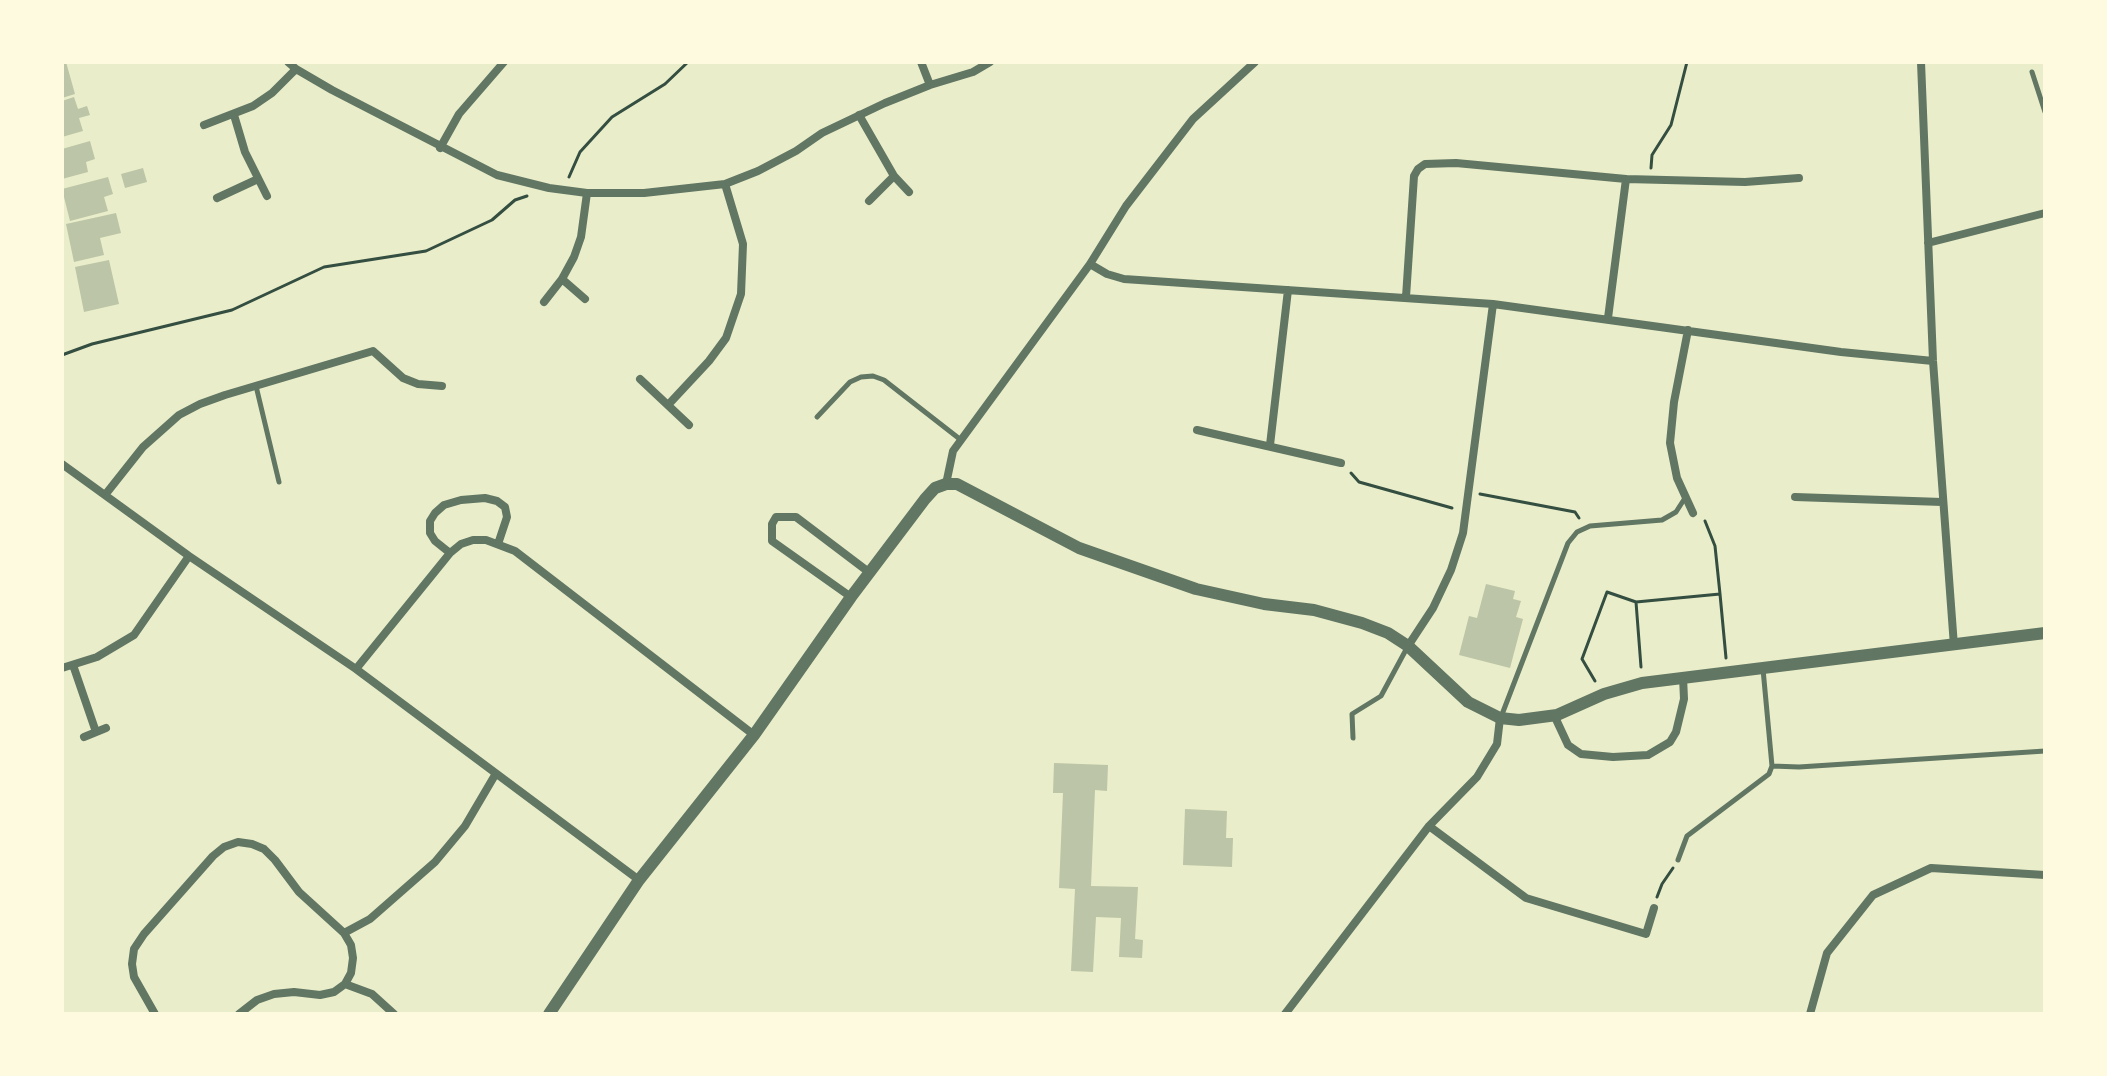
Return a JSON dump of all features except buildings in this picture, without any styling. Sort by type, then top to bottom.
[{"type":"street","points":[[288,62],[440,148],[497,175],[549,188],[587,193],[644,193],[725,184],[758,171],[859,115],[930,85],[964,76],[990,62]]},
{"type":"street","points":[[440,148],[459,114],[504,62]]},
{"type":"street","points":[[921,62],[930,85]]},
{"type":"street","points":[[946,484],[953,451],[1090,264],[1126,206],[1193,119],[1255,62]]},
{"type":"street","points":[[1921,62],[1933,361],[1954,646]]},
{"type":"street","points":[[204,125],[253,106],[272,93],[296,69]]},
{"type":"street","points":[[234,115],[245,152],[267,196]]},
{"type":"street","points":[[859,115],[894,176],[909,192]]},
{"type":"street","points":[[1406,297],[1414,176],[1425,164],[1456,163],[1651,180],[1745,182],[1799,178]]},
{"type":"street","points":[[869,201],[894,176]]},
{"type":"street","points":[[217,198],[258,179]]},
{"type":"street","points":[[1608,318],[1626,179]]},
{"type":"street","points":[[668,405],[726,338],[741,294],[743,244],[725,184]]},
{"type":"street","points":[[544,302],[562,279],[581,237],[587,193]]},
{"type":"street","points":[[1928,243],[2045,213]]},
{"type":"street","points":[[1090,264],[1124,279],[1493,304],[1841,352],[1933,361]]},
{"type":"street","points":[[562,279],[585,299]]},
{"type":"street","points":[[1270,445],[1288,290]]},
{"type":"street","points":[[1408,646],[1433,608],[1451,570],[1467,512],[1493,304]]},
{"type":"street","points":[[1688,330],[1674,402],[1670,443],[1672,463],[1693,513]]},
{"type":"street","points":[[105,495],[143,447],[179,415],[200,404],[373,351],[403,378],[418,384],[442,386]]},
{"type":"street","points":[[640,379],[689,425]]},
{"type":"street","points":[[1197,430],[1341,463]]},
{"type":"street","points":[[62,464],[189,556],[356,669],[639,880]]},
{"type":"street","points":[[549,1014],[639,880],[754,735],[851,597],[925,499],[935,488],[946,484],[957,484],[1079,548],[1196,589],[1264,604],[1314,610],[1388,633],[1408,646],[1468,702],[1500,718],[1519,720],[1554,715],[1604,694],[1642,683],[2045,633]]},
{"type":"street","points":[[1795,497],[1942,502]]},
{"type":"street","points":[[450,553],[435,541],[430,533],[430,521],[444,505],[461,500],[485,498],[505,507],[505,529],[498,544]]},
{"type":"street","points":[[851,597],[772,541],[772,524],[776,517],[796,517],[870,573]]},
{"type":"street","points":[[356,669],[450,553],[461,544],[473,540],[498,544],[515,551],[754,735]]},
{"type":"street","points":[[62,668],[97,657],[134,635],[189,556]]},
{"type":"street","points":[[73,665],[96,732]]},
{"type":"street","points":[[1554,715],[1568,745],[1581,754],[1628,758],[1648,755],[1670,742],[1676,732],[1684,699],[1683,677]]},
{"type":"street","points":[[1285,1014],[1429,826],[1477,777],[1497,744],[1500,718]]},
{"type":"street","points":[[84,737],[106,728]]},
{"type":"street","points":[[344,933],[370,919],[435,862],[465,826],[495,775]]},
{"type":"street","points":[[1429,826],[1526,898],[1646,934],[1654,908]]},
{"type":"street","points":[[155,1014],[134,977],[134,949],[213,856],[224,847],[238,842],[264,849],[299,892],[344,933],[351,945],[353,958],[351,973],[345,984],[334,992],[320,995],[294,992],[274,994],[257,1000],[239,1014]]},
{"type":"street","points":[[1810,1014],[1827,953],[1873,895],[1931,868],[2045,875]]},
{"type":"street","points":[[345,984],[372,994],[394,1014]]},
{"type":"lane","points":[[2032,72],[2045,112]]},
{"type":"lane","points":[[817,417],[850,382],[873,376],[884,380],[961,440]]},
{"type":"lane","points":[[256,386],[279,482]]},
{"type":"lane","points":[[1500,718],[1568,543],[1585,529],[1662,520],[1676,512],[1685,498]]},
{"type":"lane","points":[[1353,738],[1352,714],[1381,696],[1408,646]]},
{"type":"lane","points":[[1678,860],[1687,836],[1769,774],[1772,766],[1763,668]]},
{"type":"lane","points":[[1772,766],[1799,767],[2045,751]]},
{"type":"path","points":[[62,355],[92,344],[232,310],[324,267],[426,251],[492,220],[515,200],[568,180],[580,152],[612,117],[665,84],[688,62]]},
{"type":"path","points":[[1651,180],[1652,155],[1671,125],[1687,62]]},
{"type":"path","points":[[1341,463],[1359,482],[1467,512]]},
{"type":"path","points":[[1470,492],[1575,512],[1585,529]]},
{"type":"path","points":[[1693,513],[1704,520],[1715,546],[1727,672]]},
{"type":"path","points":[[1604,694],[1582,659],[1607,592],[1636,602],[1720,594]]},
{"type":"path","points":[[1636,602],[1642,683]]},
{"type":"path","points":[[1654,908],[1662,884],[1678,860]]}]
